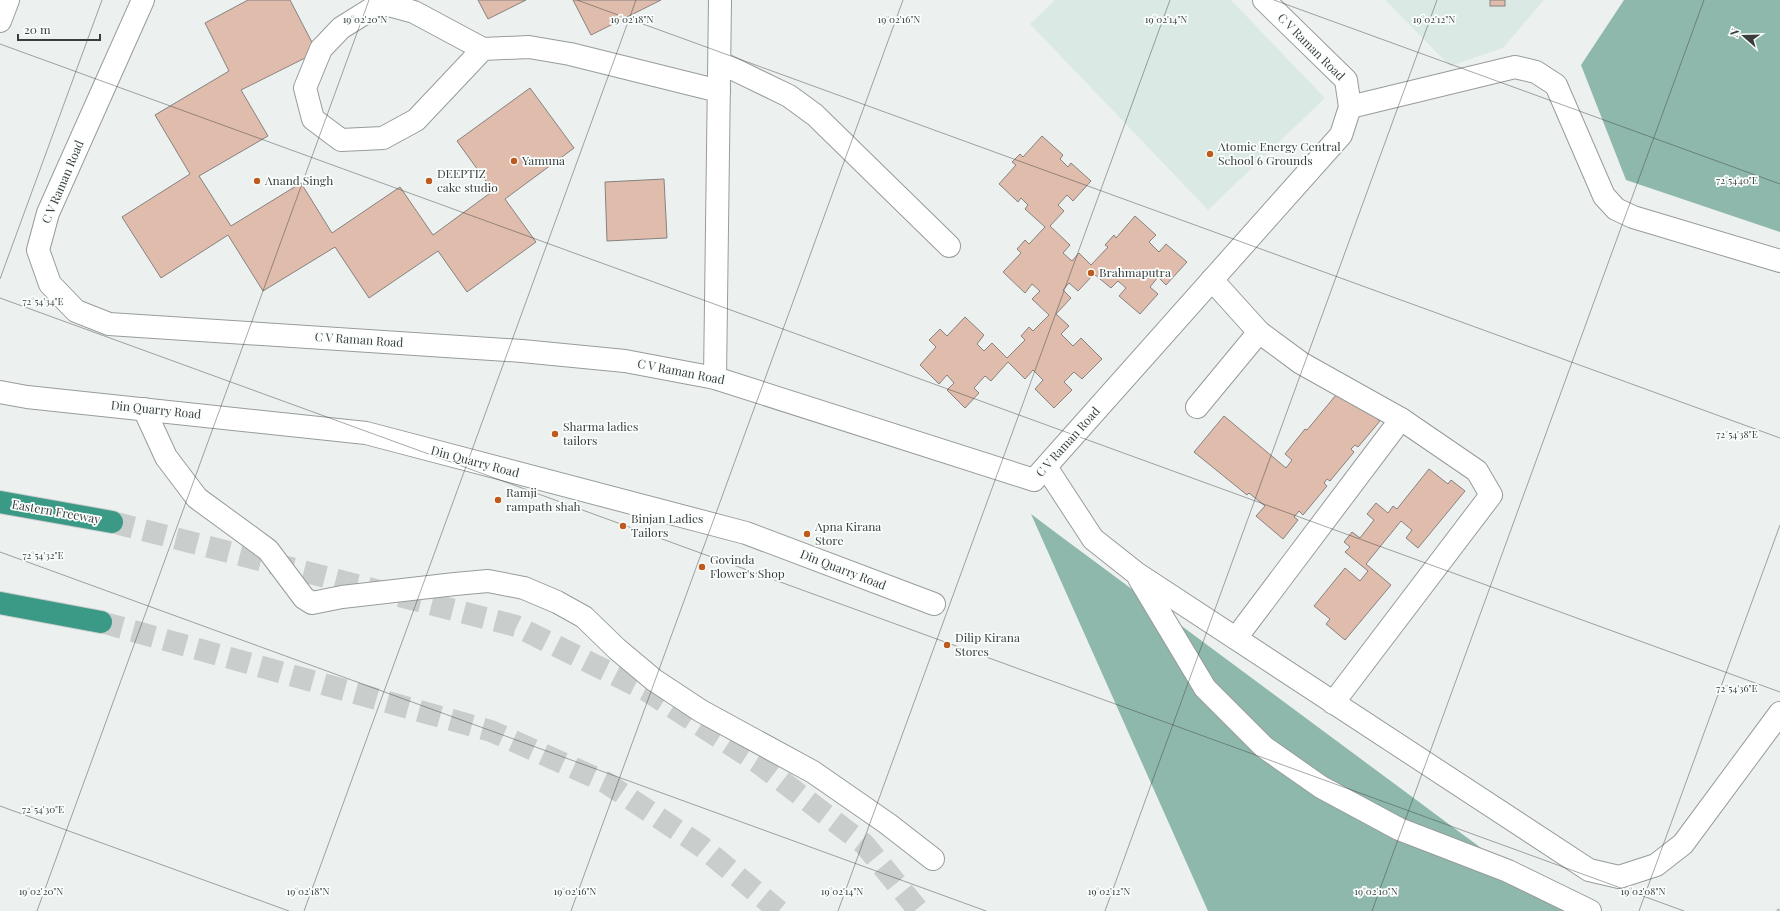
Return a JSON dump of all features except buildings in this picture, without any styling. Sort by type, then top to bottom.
[{"type":"highway","name":"Eastern Freeway","points":[[0,502],[112,522]]},
{"type":"highway","points":[[0,603],[101,622]]},
{"type":"street","points":[[0,21],[8,0]]},
{"type":"street","name":"C V Raman Road","points":[[143,0],[48,213],[38,250],[50,284],[76,311],[109,324],[522,351],[625,361],[715,378],[1034,480],[1341,136],[1350,107],[1346,80],[1264,0]]},
{"type":"street","points":[[715,378],[719,91],[721,63],[720,0]]},
{"type":"street","points":[[483,49],[416,120],[383,138],[341,140],[312,118],[304,88],[322,49],[341,28],[381,3],[414,12],[483,49],[529,47],[570,54],[719,91]]},
{"type":"street","points":[[721,63],[789,96],[815,115],[949,246]]},
{"type":"street","points":[[1350,107],[1515,67],[1536,72],[1556,85],[1604,196],[1616,209],[1633,217],[1780,261]]},
{"type":"street","points":[[1212,280],[1259,332],[1301,363],[1401,419],[1477,471],[1491,494],[1333,703]]},
{"type":"street","points":[[1197,407],[1259,332]]},
{"type":"street","name":"Din Quarry Road","points":[[0,392],[27,397],[366,433],[746,533],[934,604]]},
{"type":"street","points":[[144,409],[166,457],[197,498],[268,550],[304,598],[312,603],[342,597],[488,581],[524,588],[557,602],[584,617],[617,649],[654,680],[700,711],[813,772],[888,824],[933,859]]},
{"type":"street","points":[[1236,638],[1401,419]]},
{"type":"street","points":[[1046,466],[1093,539],[1136,573],[1589,870],[1619,877],[1656,865],[1683,844],[1780,713]]},
{"type":"street","points":[[1136,573],[1205,688],[1264,747],[1322,787],[1399,829],[1508,871],[1590,911]]},
{"type":"shaded area","name":"Atomic Energy Central School 6 Grounds","points":[[1055,0],[1231,0],[1325,98],[1208,210],[1030,24]]},
{"type":"shaded area","points":[[1385,0],[1544,0],[1503,48],[1450,66]]},
{"type":"green space","points":[[1624,0],[1780,0],[1780,232],[1626,180],[1581,65]]},
{"type":"green space","points":[[1031,514],[1063,538],[1566,911],[1208,911]]},
{"type":"tunnel","points":[[112,522],[516,626],[647,691],[757,762],[864,844],[919,911]]},
{"type":"tunnel","points":[[101,622],[491,731],[605,782],[701,846],[779,911]]},
{"type":"place","name":"Atomic Energy Central School 6 Grounds","points":[[1210,154]]},
{"type":"place","name":"Yamuna","points":[[514,161]]},
{"type":"place","name":"Anand Singh","points":[[257,181]]},
{"type":"place","name":"DEEPTIZ cake studio","points":[[429,181]]},
{"type":"place","name":"Brahmaputra","points":[[1091,273]]},
{"type":"place","name":"Sharma ladies tailors","points":[[555,434]]},
{"type":"place","name":"Ramji rampath shah","points":[[498,500]]},
{"type":"place","name":"Binjan Ladies Tailors","points":[[623,526]]},
{"type":"place","name":"Apna Kirana Store","points":[[807,534]]},
{"type":"place","name":"Govinda Flower's Shop","points":[[702,567]]},
{"type":"place","name":"Dilip Kirana Stores","points":[[947,645]]}]
